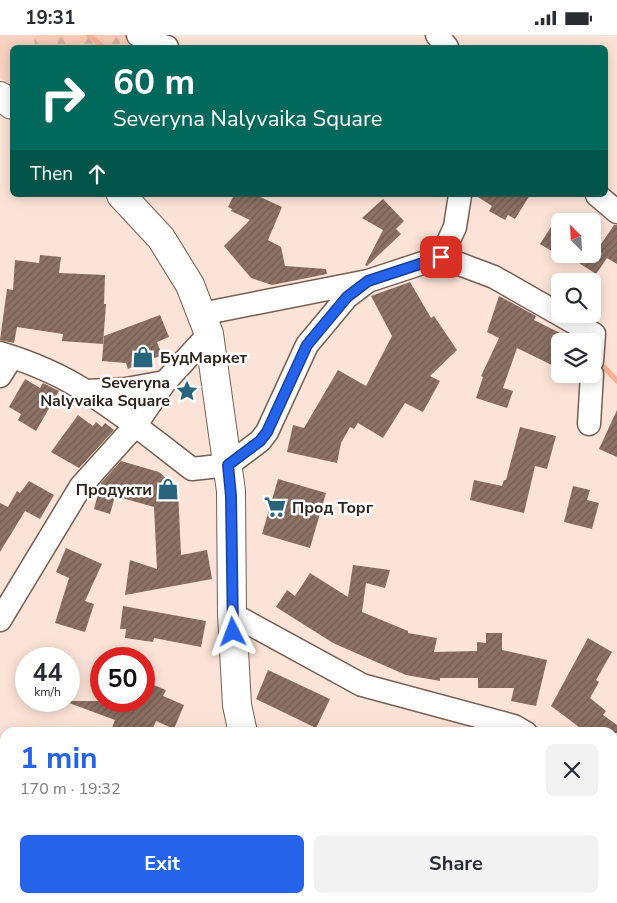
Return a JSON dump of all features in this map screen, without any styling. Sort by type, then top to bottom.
[{"type":"main road","points":[[123,197],[161,238],[190,285],[205,324],[228,465],[231,496],[232,614],[237,705],[242,727]]},
{"type":"street","points":[[138,35],[161,45]]},
{"type":"street","points":[[437,35],[445,45]]},
{"type":"street","points":[[441,257],[455,227],[460,197]]},
{"type":"street","points":[[599,197],[617,213]]},
{"type":"street","points":[[0,621],[81,487],[135,426],[205,324],[368,281],[441,257],[494,277],[592,333]]},
{"type":"street","points":[[0,376],[6,355],[53,374],[87,391],[192,469],[228,465],[260,441],[267,432],[307,345],[347,297],[368,281]]},
{"type":"street","points":[[87,391],[126,389],[165,382]]},
{"type":"street","points":[[589,424],[591,383]]},
{"type":"street","points":[[232,614],[362,685],[516,727]]},
{"type":"shaded area","points":[[0,35],[65,35],[79,45],[10,45],[10,85],[0,77]]},
{"type":"green space","points":[[38,35],[133,35],[144,41],[137,45],[35,45],[34,40]]},
{"type":"building","points":[[233,197],[260,197],[282,207],[268,240],[281,247],[285,266],[326,269],[327,274],[272,285],[251,278],[224,246],[250,220],[231,211],[232,209],[228,207]]},
{"type":"building","points":[[478,197],[529,197],[515,219],[508,215],[505,220],[489,211],[492,206]]},
{"type":"building","points":[[383,199],[404,221],[396,229],[401,234],[367,266],[365,265],[383,230],[362,218]]},
{"type":"building","points":[[614,225],[617,225],[617,264],[607,258],[597,273],[594,273],[579,263],[601,263],[601,244]]},
{"type":"building","points":[[551,227],[551,251],[540,244]]},
{"type":"building","points":[[40,255],[61,257],[59,273],[105,275],[104,304],[106,304],[103,344],[62,341],[63,334],[17,327],[14,343],[0,340],[7,289],[13,290],[15,260],[39,263]]},
{"type":"building","points":[[410,282],[431,318],[434,316],[457,350],[430,376],[440,381],[423,412],[405,403],[383,438],[358,423],[354,429],[350,427],[341,443],[337,463],[287,452],[293,425],[304,428],[338,370],[366,386],[392,336],[371,296]]},
{"type":"building","points":[[499,296],[536,316],[534,320],[560,333],[551,333],[551,365],[517,348],[503,388],[513,391],[507,408],[476,398],[483,377],[481,376],[499,338],[487,332]]},
{"type":"building","points":[[160,315],[169,337],[157,342],[162,355],[128,369],[126,363],[102,361],[104,336]]},
{"type":"building","points":[[25,379],[40,388],[43,383],[59,391],[36,431],[18,420],[21,414],[9,407]]},
{"type":"building","points":[[617,410],[617,457],[599,449]]},
{"type":"building","points":[[78,415],[93,426],[96,422],[102,427],[105,423],[114,430],[79,468],[51,452]]},
{"type":"building","points":[[520,427],[556,436],[547,469],[535,466],[524,513],[470,500],[474,480],[502,486],[504,480],[506,480]]},
{"type":"building","points":[[121,461],[159,472],[178,489],[181,555],[207,550],[212,579],[125,595],[130,560],[157,569],[154,507],[115,496],[110,514],[94,509],[101,483]]},
{"type":"building","points":[[278,479],[326,493],[310,548],[262,534]]},
{"type":"building","points":[[29,481],[54,495],[40,519],[25,511],[0,552],[0,503],[8,507],[17,491],[20,493]]},
{"type":"building","points":[[573,486],[590,490],[587,500],[599,503],[592,529],[564,522]]},
{"type":"building","points":[[66,548],[102,564],[85,601],[94,604],[85,632],[55,623],[69,578],[56,572]]},
{"type":"building","points":[[353,565],[390,570],[385,588],[366,583],[362,612],[408,631],[408,633],[437,638],[434,652],[477,651],[477,642],[486,643],[486,633],[502,633],[502,650],[547,660],[536,706],[511,701],[514,688],[478,688],[478,678],[440,678],[440,681],[406,675],[333,643],[276,607],[287,590],[295,596],[310,573],[348,597]]},
{"type":"building","points":[[123,606],[206,621],[201,647],[154,638],[153,642],[125,638],[126,629],[120,629]]},
{"type":"building","points":[[588,638],[612,652],[596,680],[599,682],[590,698],[606,711],[603,715],[617,725],[617,727],[579,727],[551,706]]},
{"type":"building","points":[[268,670],[330,699],[316,727],[314,727],[256,699]]},
{"type":"building","points":[[155,686],[166,690],[163,696],[184,705],[175,727],[170,727],[156,721],[154,727],[112,727],[115,720],[93,712],[155,712]]},
{"type":"building","points":[[80,701],[90,701],[90,711],[80,707]]},
{"type":"waterway","points":[[89,35],[101,45]]},
{"type":"waterway","points":[[604,367],[617,381]]},
{"type":"place","name":"БудМаркет","points":[[143,357]]},
{"type":"place","name":"Severyna Nalyvaika Square","points":[[187,391]]},
{"type":"place","name":"Продукти","points":[[168,489]]},
{"type":"place","name":"Прод Торг","points":[[275,507]]},
{"type":"route","points":[[233,632],[231,496],[228,465],[260,441],[267,432],[307,345],[347,297],[368,281],[441,257]]}]
